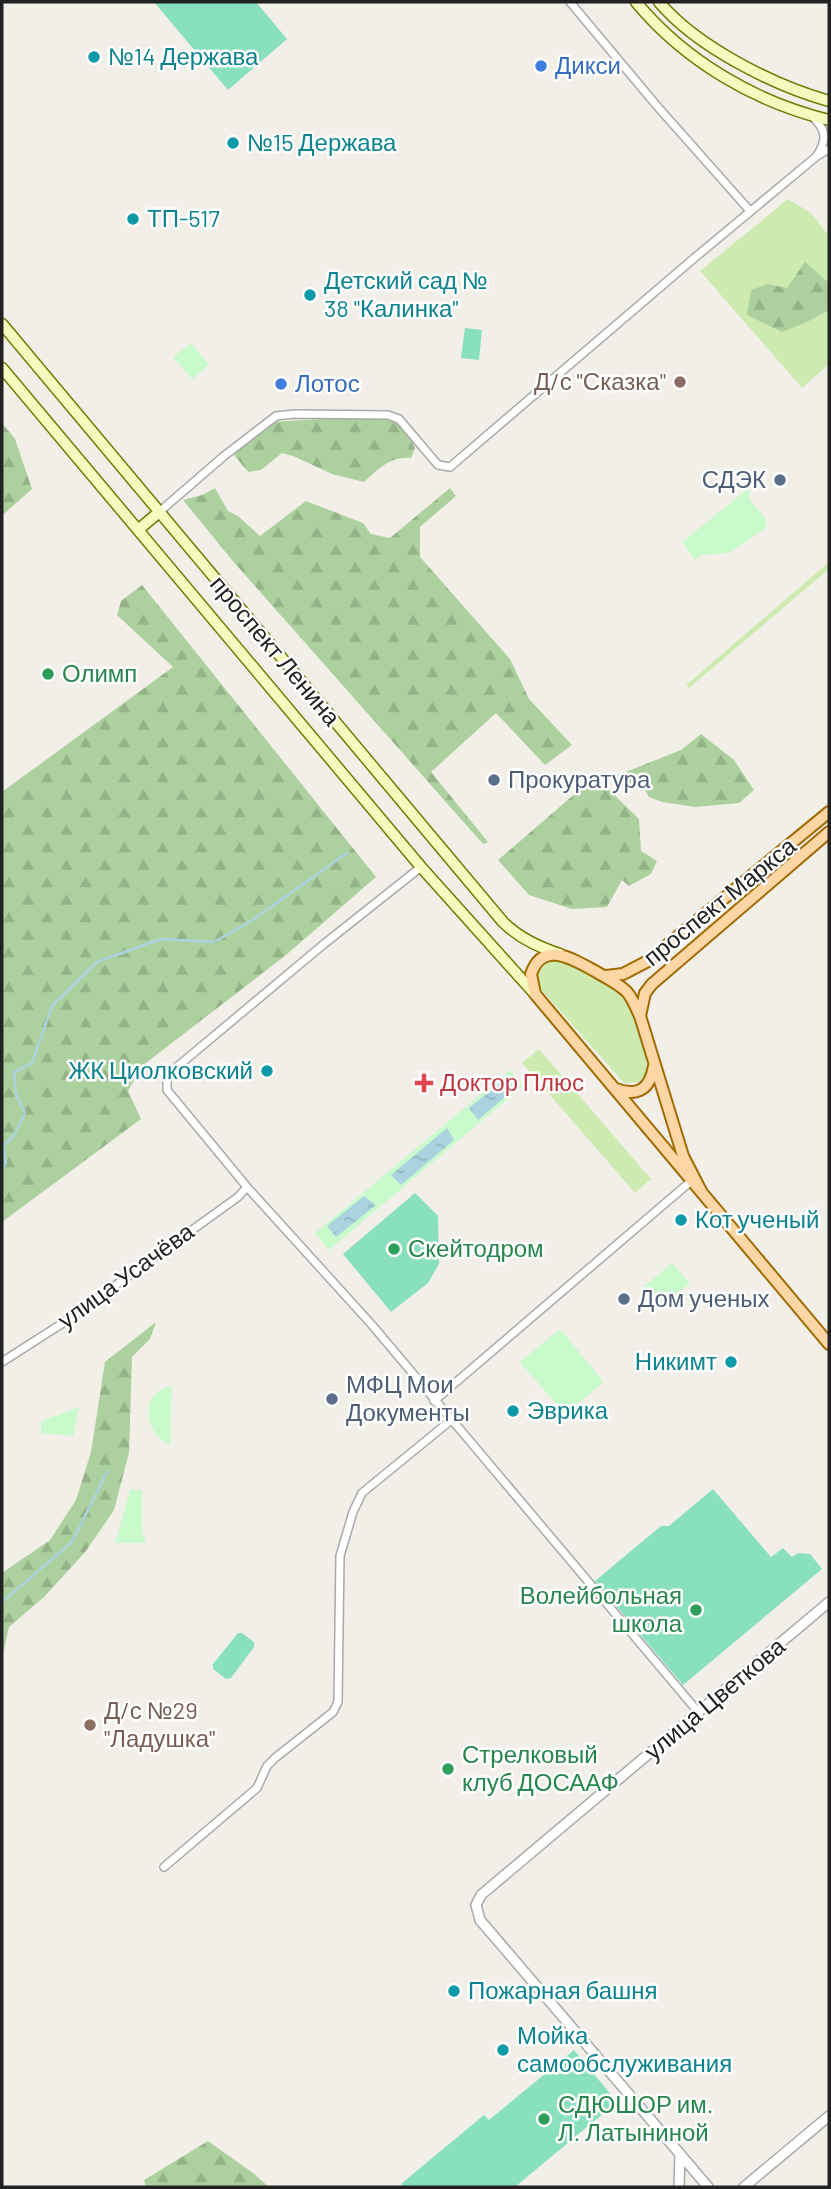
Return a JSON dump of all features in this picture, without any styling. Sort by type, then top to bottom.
[{"type":"main road","points":[[636,2],[658,29],[692,57],[751,91],[792,110],[829,120]]},
{"type":"main road","points":[[659,2],[671,16],[704,41],[761,75],[829,101]]},
{"type":"main road","points":[[692,57],[704,41]]},
{"type":"main road","name":"проспект Ленина","points":[[2,324],[503,922],[540,948],[565,956]]},
{"type":"main road","name":"проспект Ленина","points":[[2,368],[421,867],[535,994]]},
{"type":"main road","points":[[138,530],[158,513]]},
{"type":"main road","name":"проспект Маркса","points":[[603,976],[623,975],[648,961],[829,812]]},
{"type":"main road","name":"проспект Маркса","points":[[640,1016],[645,993],[660,977],[829,832]]},
{"type":"main road","points":[[702,1193],[683,1156],[640,1016],[624,990],[565,956],[548,956],[537,963],[531,974],[535,994],[690,1182],[829,1344]]},
{"type":"main road","points":[[648,961],[660,977]]},
{"type":"main road","points":[[615,1088],[627,1093],[646,1086],[652,1074],[654,1060]]},
{"type":"street","points":[[570,2],[750,211]]},
{"type":"street","points":[[811,116],[825,133],[825,142],[817,156]]},
{"type":"street","points":[[158,513],[224,456],[276,416],[388,415],[399,419],[438,465],[450,467],[750,211],[829,149]]},
{"type":"street","points":[[421,867],[213,1035],[178,1066],[167,1080],[167,1090],[247,1187],[372,1325],[450,1421],[699,1713]]},
{"type":"street","points":[[434,1401],[690,1182]]},
{"type":"street","name":"улица Усачёва","points":[[2,1362],[66,1321],[238,1197],[247,1187]]},
{"type":"street","points":[[164,1867],[257,1788],[267,1766],[275,1758],[333,1712],[338,1702],[340,1556],[353,1512],[362,1493],[450,1421]]},
{"type":"street","name":"улица Цветкова","points":[[680,2154],[480,1920],[476,1905],[481,1895],[829,1602]]},
{"type":"street","points":[[744,2187],[829,2116]]},
{"type":"street","points":[[678,2187],[680,2154]]},
{"type":"street","points":[[680,2154],[708,2187]]},
{"type":"green space","points":[[154,2],[256,2],[287,39],[228,90]]},
{"type":"green space","points":[[788,199],[811,213],[829,236],[829,364],[802,388],[700,271]]},
{"type":"green space","points":[[805,262],[829,283],[829,310],[782,332],[747,315],[751,290],[767,284],[787,288]]},
{"type":"green space","points":[[465,328],[482,330],[479,360],[461,358]]},
{"type":"green space","points":[[191,343],[209,365],[192,379],[173,357]]},
{"type":"green space","points":[[352,417],[382,419],[397,424],[415,448],[411,458],[391,461],[364,482],[332,474],[282,453],[261,470],[248,472],[234,455],[272,422]]},
{"type":"green space","points":[[2,423],[15,439],[32,489],[4,514],[2,513]]},
{"type":"green space","points":[[215,488],[228,511],[238,516],[260,536],[306,501],[363,523],[371,534],[390,538],[450,488],[456,496],[420,527],[420,557],[510,659],[529,699],[572,745],[545,765],[496,713],[431,772],[488,842],[483,844],[232,560],[183,500]]},
{"type":"green space","points":[[749,488],[750,500],[766,519],[766,528],[729,553],[702,555],[695,560],[682,542]]},
{"type":"green space","points":[[829,562],[829,569],[689,688],[686,685]]},
{"type":"green space","points":[[142,585],[376,877],[286,955],[142,1066],[128,1091],[141,1119],[2,1222],[2,792],[173,667],[117,615],[121,601]]},
{"type":"green space","points":[[701,734],[734,760],[754,790],[739,803],[695,807],[662,802],[649,797],[643,786],[625,788],[619,784],[618,775],[681,750]]},
{"type":"green space","points":[[598,779],[639,819],[641,851],[657,861],[651,874],[629,886],[622,880],[607,907],[572,909],[529,895],[498,860],[585,785]]},
{"type":"green space","points":[[556,961],[599,978],[616,987],[625,996],[647,1061],[646,1072],[639,1082],[624,1083],[538,986],[537,976],[542,965]]},
{"type":"green space","points":[[539,1049],[651,1179],[635,1193],[522,1063]]},
{"type":"green space","points":[[510,1070],[523,1086],[329,1250],[315,1233]]},
{"type":"green space","name":"Скейтодром","points":[[415,1193],[438,1216],[439,1264],[428,1283],[391,1312],[343,1254]]},
{"type":"green space","points":[[672,1263],[690,1283],[658,1310],[640,1290]]},
{"type":"green space","points":[[156,1322],[150,1339],[132,1357],[129,1453],[114,1510],[86,1551],[44,1597],[9,1627],[2,1658],[2,1573],[50,1540],[76,1500],[91,1452],[105,1362]]},
{"type":"green space","points":[[560,1329],[604,1382],[565,1414],[520,1362]]},
{"type":"green space","points":[[172,1386],[170,1445],[154,1431],[148,1413],[154,1396],[161,1389]]},
{"type":"green space","points":[[79,1407],[73,1436],[41,1433],[41,1421]]},
{"type":"green space","name":"Волейбольная школа","points":[[713,1489],[771,1557],[783,1548],[792,1557],[798,1553],[810,1554],[822,1569],[683,1685],[595,1581],[661,1526],[669,1526]]},
{"type":"green space","points":[[130,1490],[142,1490],[142,1532],[146,1543],[115,1543]]},
{"type":"green space","points":[[238,1633],[254,1642],[254,1647],[231,1678],[226,1679],[213,1669],[213,1664]]},
{"type":"green space","name":"СДЮШОР им. Л. Латыниной","points":[[574,2050],[617,2102],[515,2187],[404,2187],[401,2184],[484,2115],[489,2120]]},
{"type":"green space","points":[[208,2141],[269,2187],[146,2187],[144,2180]]},
{"type":"water","points":[[506,1079],[514,1089],[478,1120],[469,1108]]},
{"type":"water","points":[[447,1128],[454,1140],[401,1185],[391,1175]]},
{"type":"water","points":[[364,1196],[376,1205],[336,1237],[327,1226]]},
{"type":"waterway","points":[[2,1169],[6,1163],[3,1146],[13,1137],[25,1113],[16,1094],[14,1072],[32,1063],[52,1006],[97,962],[161,939],[214,942],[251,921],[347,853]]},
{"type":"waterway","points":[[2,1602],[72,1542],[108,1470]]},
{"type":"place","name":"№14 Держава","points":[[94,57]]},
{"type":"place","name":"Дикси","points":[[541,66]]},
{"type":"place","name":"№15 Держава","points":[[233,143]]},
{"type":"place","name":"ТП-517","points":[[133,219]]},
{"type":"place","name":"Детский сад № 38 \"Калинка\"","points":[[310,295]]},
{"type":"place","name":"Д/с \"Сказка\"","points":[[680,382]]},
{"type":"place","name":"Лотос","points":[[281,384]]},
{"type":"place","name":"СДЭК","points":[[780,480]]},
{"type":"place","name":"Олимп","points":[[48,674]]},
{"type":"place","name":"Прокуратура","points":[[494,780]]},
{"type":"place","name":"ЖК Циолковский","points":[[267,1071]]},
{"type":"place","name":"Доктор Плюс","points":[[424,1083]]},
{"type":"place","name":"Кот ученый","points":[[681,1220]]},
{"type":"place","name":"Скейтодром","points":[[394,1249]]},
{"type":"place","name":"Дом ученых","points":[[624,1299]]},
{"type":"place","name":"Никимт","points":[[731,1362]]},
{"type":"place","name":"МФЦ Мои Документы","points":[[332,1399]]},
{"type":"place","name":"Эврика","points":[[513,1411]]},
{"type":"place","name":"Волейбольная школа","points":[[696,1610]]},
{"type":"place","name":"Д/с №29 \"Ладушка\"","points":[[90,1725]]},
{"type":"place","name":"Стрелковый клуб ДОСААФ","points":[[448,1769]]},
{"type":"place","name":"Пожарная башня","points":[[454,1991]]},
{"type":"place","name":"Мойка самообслуживания","points":[[503,2050]]},
{"type":"place","name":"СДЮШОР им. Л. Латыниной","points":[[544,2119]]}]
